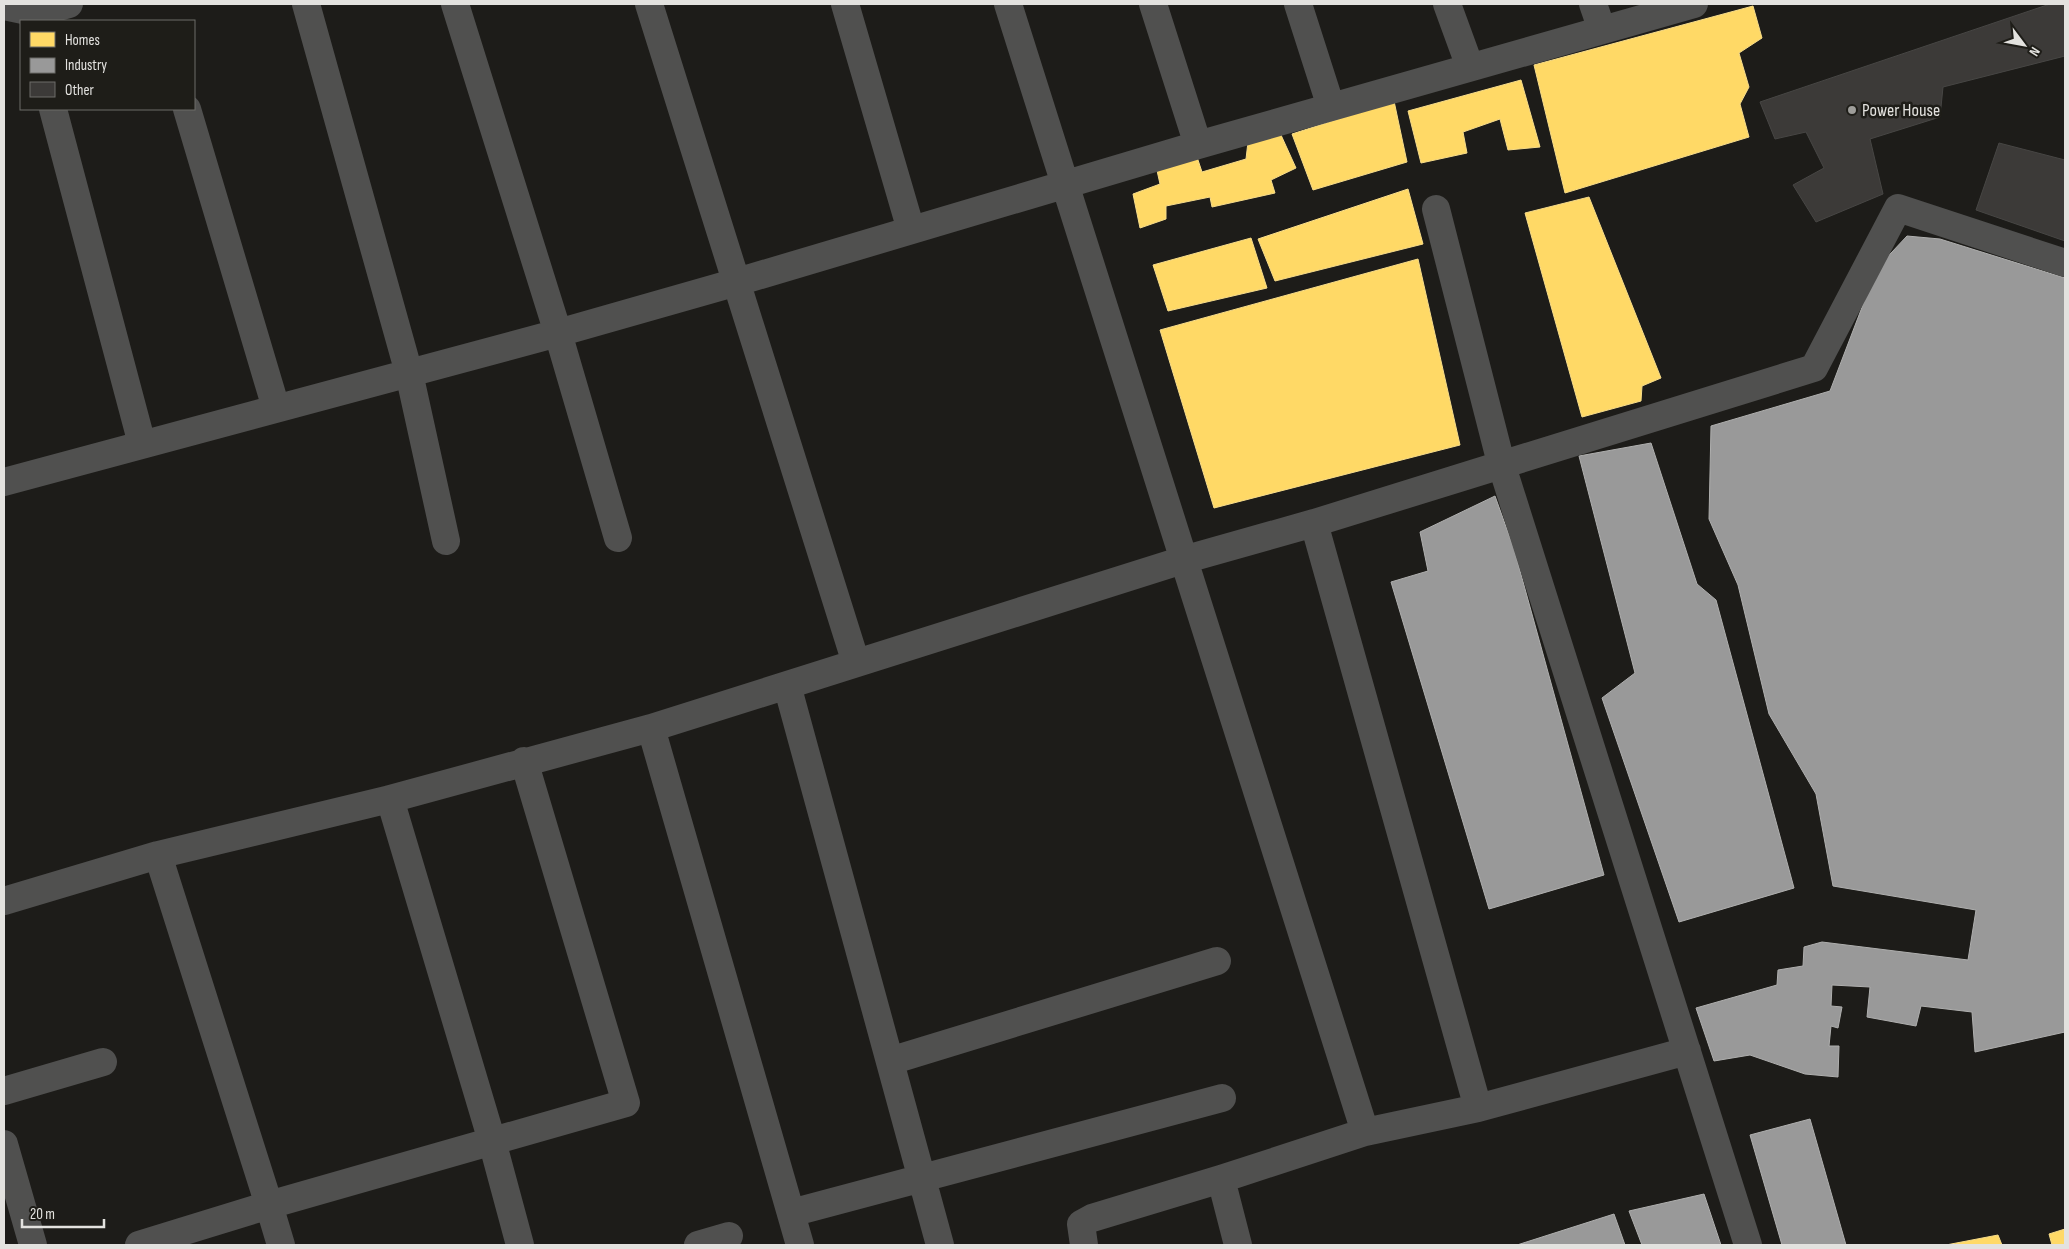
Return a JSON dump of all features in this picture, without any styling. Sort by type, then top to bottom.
[{"type":"street","points":[[4,6],[37,13],[69,4]]},
{"type":"street","points":[[306,4],[409,373],[446,541]]},
{"type":"street","points":[[455,4],[558,333],[618,538]]},
{"type":"street","points":[[648,4],[856,664]]},
{"type":"street","points":[[845,4],[911,230]]},
{"type":"street","points":[[1008,4],[1067,184],[1183,560],[1365,1132]]},
{"type":"street","points":[[1153,4],[1198,145]]},
{"type":"street","points":[[1298,4],[1331,106]]},
{"type":"street","points":[[1447,4],[1470,67]]},
{"type":"street","points":[[1593,4],[1602,30]]},
{"type":"street","points":[[4,482],[558,333],[1331,106],[1694,4]]},
{"type":"street","points":[[53,110],[142,444]]},
{"type":"street","points":[[187,110],[276,408]]},
{"type":"street","points":[[4,901],[158,855],[390,799],[651,728],[1183,560],[1314,523],[1501,463],[1814,368],[1898,208],[2065,263]]},
{"type":"street","points":[[1436,209],[1501,463],[1748,1245]]},
{"type":"street","points":[[1314,523],[1478,1108]]},
{"type":"street","points":[[787,685],[940,1245]]},
{"type":"street","points":[[651,728],[800,1245]]},
{"type":"street","points":[[139,1245],[270,1205],[626,1103],[524,761]]},
{"type":"street","points":[[390,799],[492,1141],[520,1245]]},
{"type":"street","points":[[158,855],[270,1205],[281,1245]]},
{"type":"street","points":[[890,1061],[1217,961]]},
{"type":"street","points":[[1084,1245],[1081,1224],[1092,1218],[1220,1180],[1365,1132],[1478,1108],[1687,1051]]},
{"type":"street","points":[[4,1091],[104,1062]]},
{"type":"street","points":[[791,1213],[1222,1098]]},
{"type":"street","points":[[4,1144],[33,1245]]},
{"type":"street","points":[[1220,1180],[1238,1245]]},
{"type":"street","points":[[698,1245],[729,1236]]},
{"type":"building: Homes","points":[[1753,6],[1762,38],[1739,53],[1749,87],[1740,104],[1749,137],[1565,193],[1534,65]]},
{"type":"building: Homes","points":[[1521,80],[1540,147],[1508,150],[1500,119],[1463,132],[1467,153],[1421,163],[1408,111]]},
{"type":"building: Homes","points":[[1394,101],[1407,162],[1313,190],[1292,134]]},
{"type":"building: Homes","points":[[1281,135],[1296,168],[1271,180],[1275,193],[1212,207],[1210,197],[1166,206],[1166,219],[1140,228],[1133,194],[1160,184],[1156,166],[1195,151],[1202,172],[1246,159],[1248,142]]},
{"type":"building: Homes","points":[[1408,189],[1423,244],[1275,281],[1258,239]]},
{"type":"building: Homes","points":[[1589,197],[1661,378],[1642,386],[1641,401],[1582,417],[1525,213]]},
{"type":"building: Homes","points":[[1251,238],[1267,288],[1168,311],[1153,265]]},
{"type":"building: Homes","points":[[1418,259],[1460,445],[1214,508],[1160,330]]},
{"type":"building: Homes","points":[[2065,1229],[2065,1245],[2052,1245],[2049,1234]]},
{"type":"building: Homes","points":[[1998,1235],[2002,1245],[1946,1245]]},
{"type":"building: Industry","points":[[1907,236],[1940,239],[2065,278],[2065,1032],[1975,1052],[1972,1012],[1921,1006],[1916,1026],[1867,1017],[1870,987],[1832,985],[1831,1006],[1842,1007],[1838,1028],[1831,1026],[1829,1046],[1839,1046],[1838,1077],[1805,1074],[1750,1055],[1714,1061],[1696,1008],[1777,985],[1778,970],[1803,966],[1804,947],[1822,942],[1968,960],[1976,910],[1833,886],[1816,794],[1769,714],[1738,585],[1709,519],[1711,426],[1830,391],[1877,268]]},
{"type":"building: Industry","points":[[1651,443],[1697,584],[1716,600],[1794,888],[1679,922],[1602,698],[1635,673],[1579,456]]},
{"type":"building: Industry","points":[[1495,496],[1514,549],[1604,875],[1489,909],[1391,582],[1428,571],[1420,532]]},
{"type":"building: Industry","points":[[1810,1119],[1846,1245],[1782,1245],[1750,1135]]},
{"type":"building: Industry","points":[[1704,1194],[1721,1245],[1642,1245],[1629,1211]]},
{"type":"building: Industry","points":[[1614,1214],[1625,1245],[1517,1245]]},
{"type":"building: Other","name":"Power House","points":[[2050,4],[2065,4],[2065,56],[1943,87],[1940,117],[1870,139],[1883,194],[1816,222],[1793,185],[1824,168],[1806,132],[1775,139],[1760,102]]},
{"type":"building: Other","points":[[1999,143],[2065,160],[2065,241],[1976,210]]},
{"type":"place","name":"Power House","points":[[1852,110]]}]
